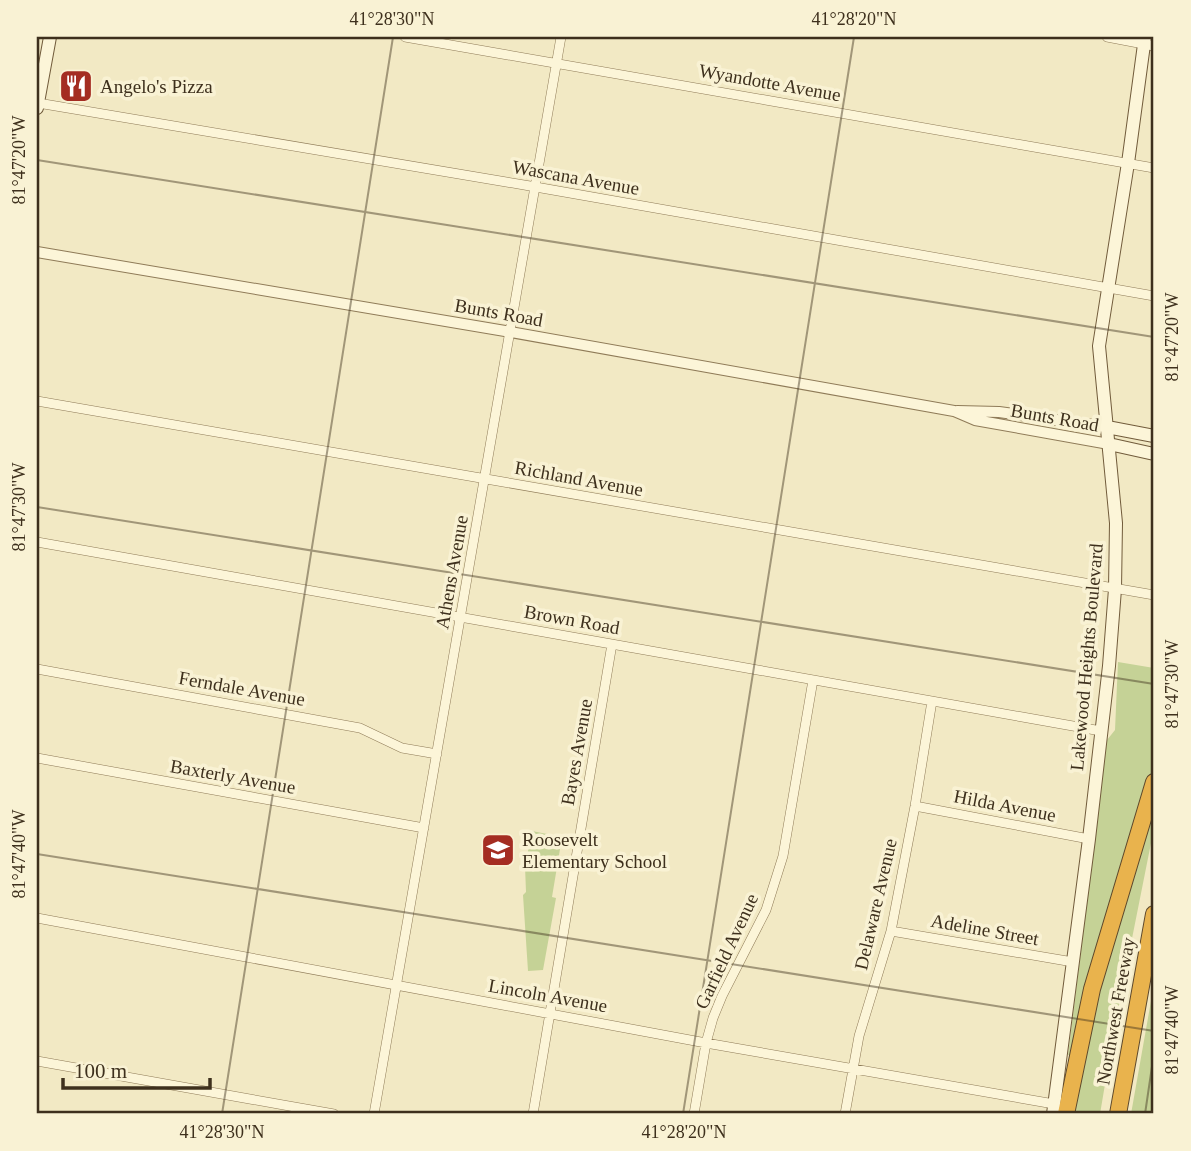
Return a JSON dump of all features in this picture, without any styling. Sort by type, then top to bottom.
[{"type":"highway","points":[[1058,1111],[1154,782]]},
{"type":"highway","name":"Northwest Freeway","points":[[1118,1114],[1154,914]]},
{"type":"main road","points":[[37,106],[50,37]]},
{"type":"main road","name":"Lakewood Heights Boulevard","points":[[1058,1111],[1115,589],[1116,523],[1099,346],[1148,42]]},
{"type":"main road","points":[[1107,427],[1154,436]]},
{"type":"main road","points":[[1109,444],[1154,454]]},
{"type":"street","name":"Wyandotte Avenue","points":[[405,37],[1154,169]]},
{"type":"street","name":"Athens Avenue","points":[[374,1114],[561,37]]},
{"type":"street","points":[[1107,37],[1148,42]]},
{"type":"street","name":"Wascana Avenue","points":[[37,106],[535,187],[1154,296]]},
{"type":"street","name":"Bunts Road","points":[[37,252],[954,411],[999,412],[1107,427]]},
{"type":"street","name":"Richland Avenue","points":[[37,401],[1154,595]]},
{"type":"street","name":"Bunts Road","points":[[954,411],[975,420],[1109,444]]},
{"type":"street","name":"Brown Road","points":[[37,542],[1101,731]]},
{"type":"street","name":"Bayes Avenue","points":[[533,1114],[612,644]]},
{"type":"street","name":"Ferndale Avenue","points":[[37,669],[360,728],[401,748],[437,754]]},
{"type":"street","name":"Garfield Avenue","points":[[694,1114],[706,1043],[722,996],[766,910],[779,867],[813,680]]},
{"type":"street","name":"Delaware Avenue","points":[[845,1114],[859,1036],[891,931],[932,701]]},
{"type":"street","name":"Baxterly Avenue","points":[[37,758],[424,828]]},
{"type":"street","name":"Hilda Avenue","points":[[915,806],[1089,839]]},
{"type":"street","name":"Lincoln Avenue","points":[[37,918],[852,1069],[1058,1111]]},
{"type":"street","name":"Adeline Street","points":[[891,931],[1073,962]]},
{"type":"street","points":[[37,1061],[334,1114]]},
{"type":"green space","points":[[1118,662],[1154,668],[1154,768],[1114,892],[1072,1056],[1068,1055],[1107,740],[1115,730]]},
{"type":"green space","points":[[1154,802],[1154,828],[1100,1114],[1072,1114],[1091,1021]]},
{"type":"green space","points":[[532,831],[562,837],[552,897],[556,898],[543,970],[528,971],[523,895],[526,892],[525,866]]},
{"type":"green space","points":[[1154,985],[1154,1114],[1131,1114],[1151,1001]]},
{"type":"place","name":"Angelo's Pizza","points":[[76,86]]},
{"type":"place","name":"Roosevelt Elementary School","points":[[498,850]]}]
